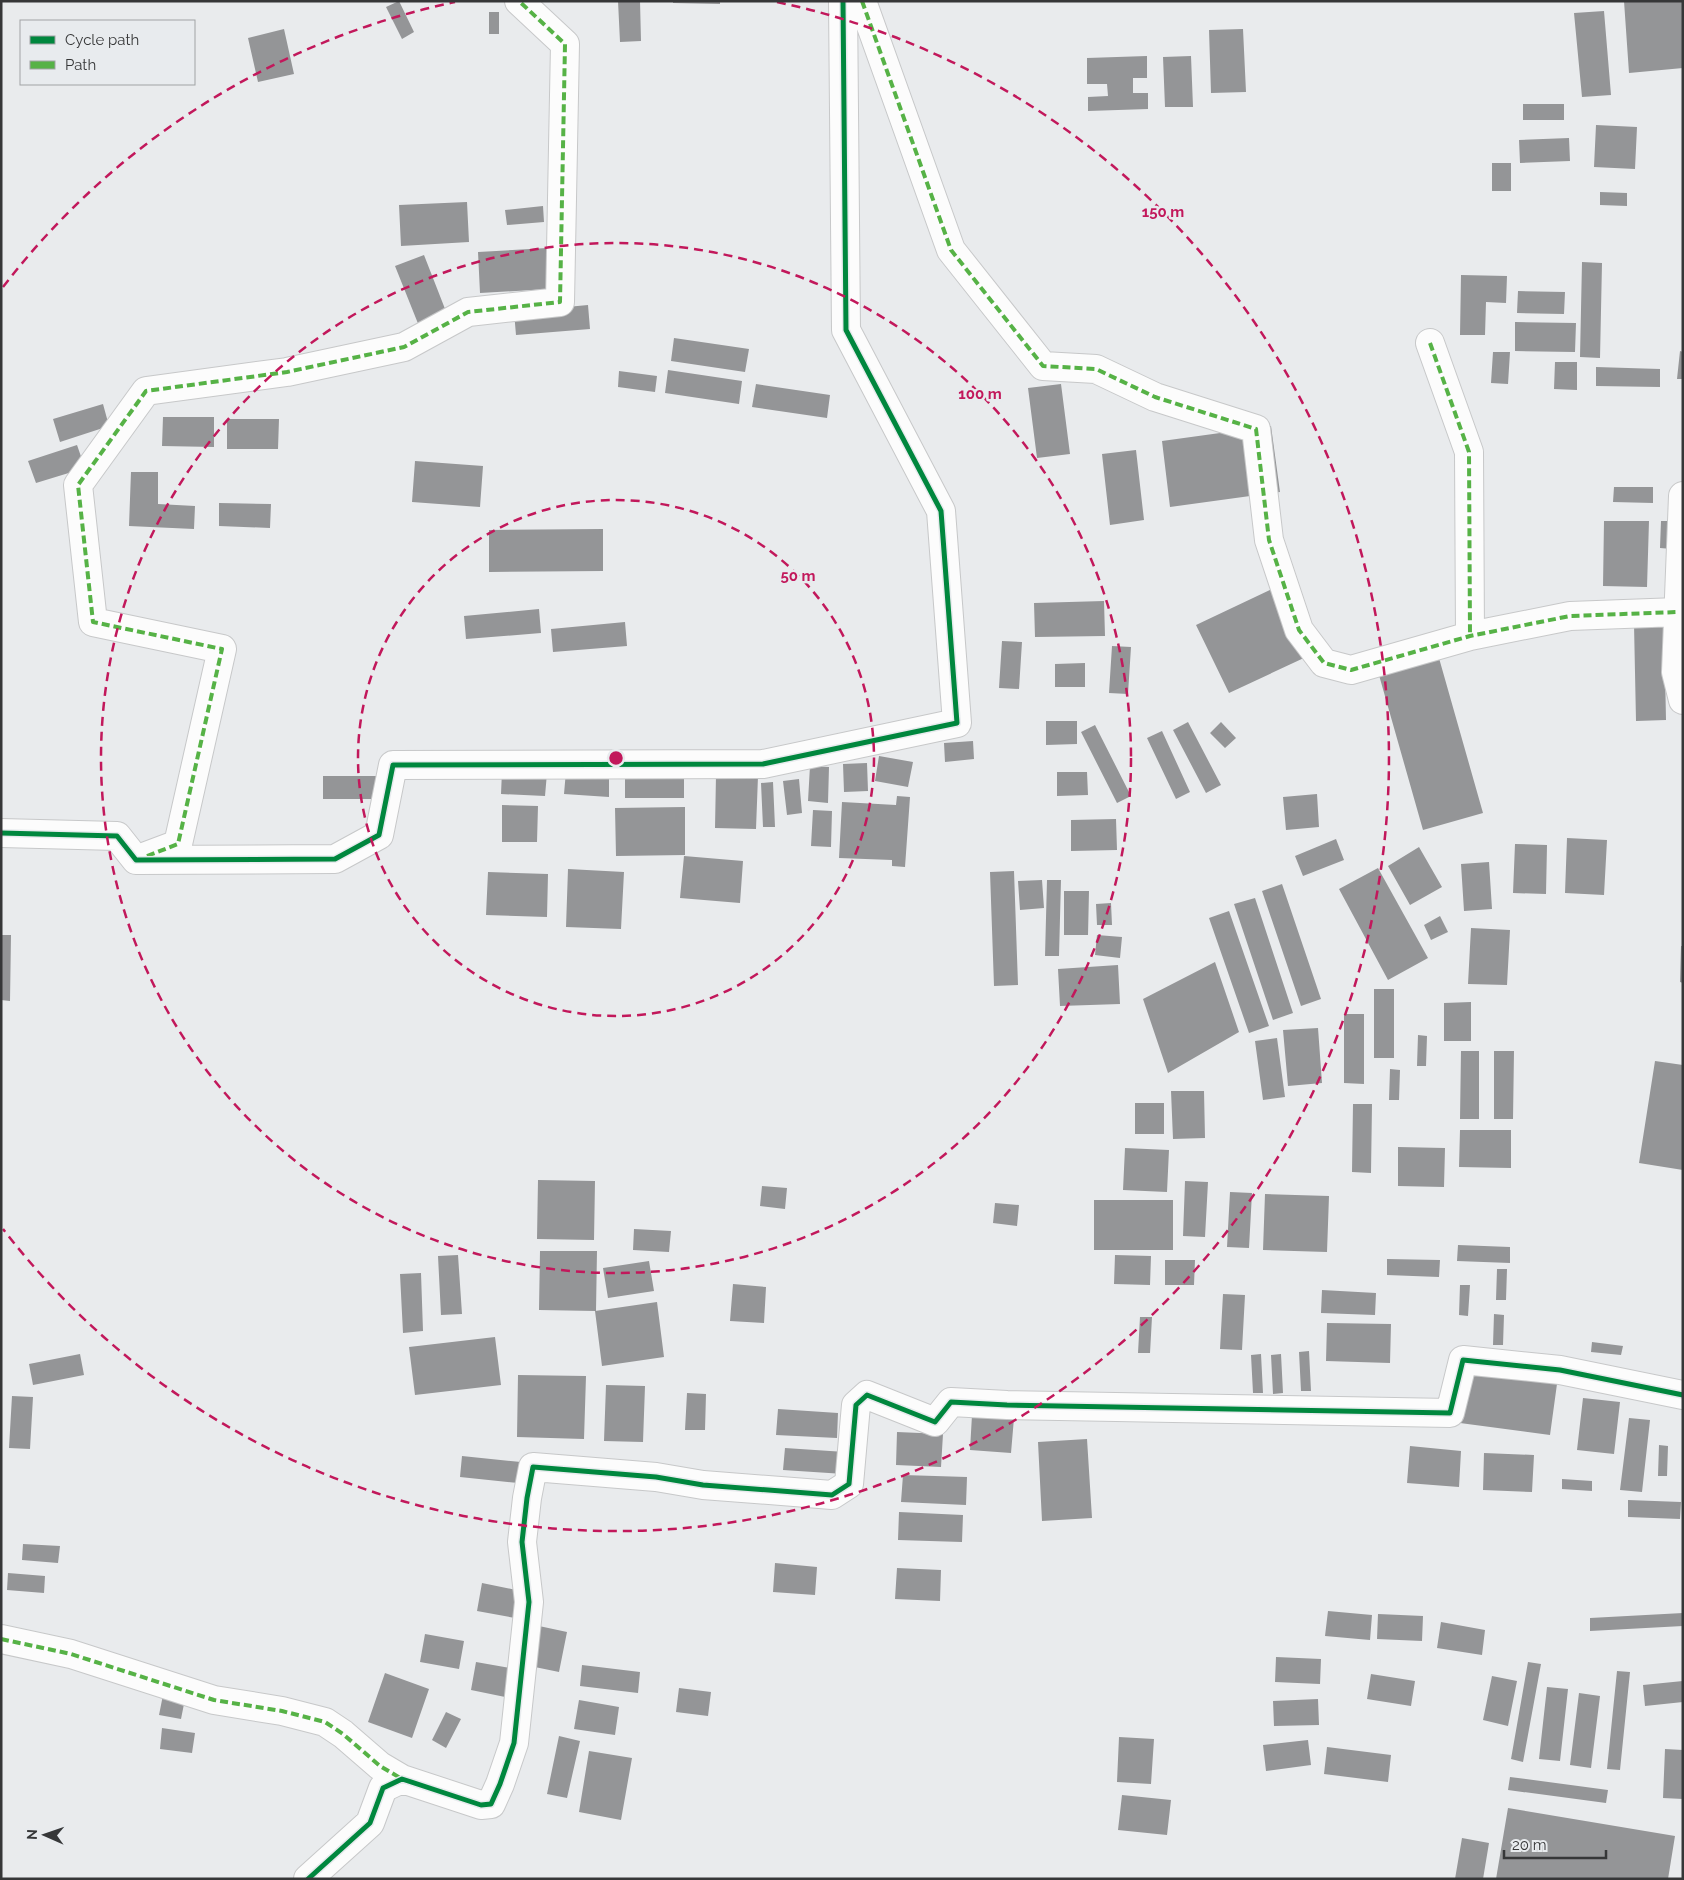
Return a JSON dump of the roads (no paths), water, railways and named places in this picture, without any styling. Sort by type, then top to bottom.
[{"type":"street","points":[[136,860],[178,844],[222,649],[93,622],[78,485],[146,391],[287,372],[404,347],[468,312],[560,302],[565,44],[519,1]]},
{"type":"street","points":[[136,860],[335,859],[379,835],[393,766],[763,764],[956,723],[940,511],[846,330],[843,1]]},
{"type":"street","points":[[862,1],[951,250],[1043,366],[1096,369],[1155,396],[1256,430],[1270,540],[1299,630],[1324,663],[1351,670],[1470,636],[1570,616],[1678,612]]},
{"type":"street","points":[[1430,343],[1469,452],[1470,636]]},
{"type":"street","points":[[1683,496],[1676,672],[1683,700]]},
{"type":"street","points":[[1,833],[118,836],[136,860]]},
{"type":"street","points":[[1,1640],[71,1654],[214,1700],[282,1711],[324,1722],[343,1734],[380,1766],[402,1779],[481,1804],[491,1804],[514,1743],[528,1602],[522,1542],[533,1467],[656,1476],[703,1485],[832,1495],[850,1484],[856,1405],[867,1395],[935,1422],[951,1402],[1007,1405],[1450,1414],[1464,1360],[1560,1370],[1683,1395]]},
{"type":"street","points":[[308,1879],[370,1823],[383,1788],[402,1779]]}]
